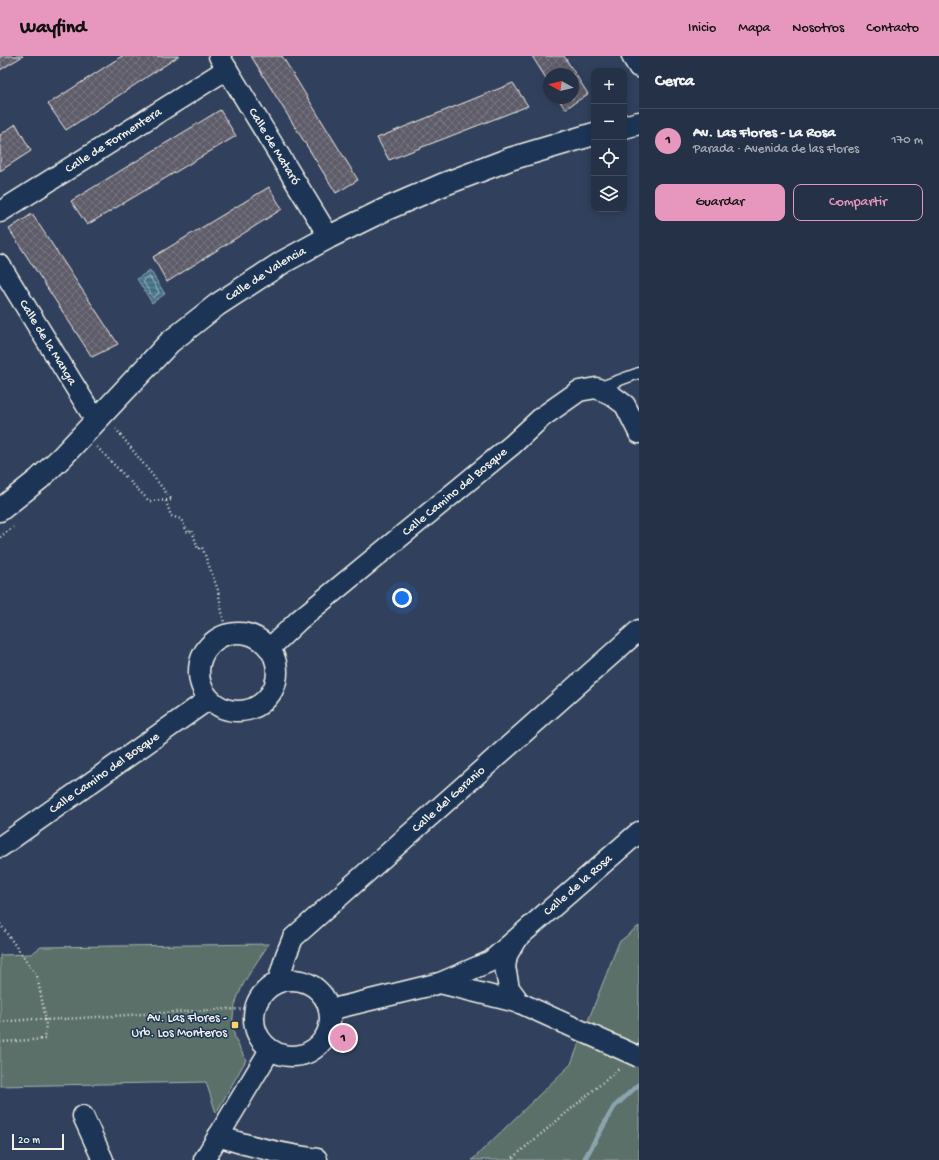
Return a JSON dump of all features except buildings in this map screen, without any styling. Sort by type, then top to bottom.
[{"type":"street","points":[[633,56],[639,66]]},
{"type":"street","name":"Calle de Formentera","points":[[0,212],[223,62]]},
{"type":"street","name":"Calle de Mataró","points":[[223,62],[329,237]]},
{"type":"street","points":[[627,126],[639,123]]},
{"type":"street","name":"Calle de Valencia","points":[[0,510],[39,479],[102,434],[170,342],[217,305],[283,262],[384,210],[442,185],[510,159],[591,135]]},
{"type":"street","name":"Calle de la Manga","points":[[0,265],[102,434]]},
{"type":"street","points":[[596,388],[610,394],[625,405],[639,432]]},
{"type":"street","name":"Calle Camino del Bosque","points":[[270,648],[299,620],[512,445],[542,417],[579,391],[596,388]]},
{"type":"street","name":"Calle del Geranio","points":[[278,982],[293,938],[639,630]]},
{"type":"street","points":[[237,632],[251,634],[263,641],[270,648],[275,658],[277,677],[273,690],[264,701],[247,710],[234,712],[220,708],[204,693],[198,680],[198,668],[204,650],[214,640],[226,634],[237,632]]},
{"type":"street","name":"Calle Camino del Bosque","points":[[0,847],[209,699]]},
{"type":"street","name":"Calle de la Rosa","points":[[329,1010],[440,983],[491,961],[639,832]]},
{"type":"street","name":"Calle de la Rosa","points":[[517,938],[507,955],[505,967],[509,988],[520,1003]]},
{"type":"street","points":[[292,980],[306,982],[317,989],[325,1000],[329,1010],[329,1025],[327,1031],[325,1036],[315,1048],[305,1054],[289,1057],[270,1050],[257,1035],[253,1020],[257,1000],[266,989],[278,982],[292,980]]},
{"type":"street","points":[[440,983],[520,1003],[639,1057]]},
{"type":"street","points":[[204,1160],[270,1050]]},
{"type":"street","points":[[83,1116],[104,1160]]},
{"type":"street","points":[[218,1136],[242,1144],[280,1153],[317,1159]]},
{"type":"lane","points":[[596,388],[639,373]]},
{"type":"path","points":[[93,453],[102,434],[121,423]]},
{"type":"path","points":[[102,434],[172,500],[150,502],[102,434]]},
{"type":"path","points":[[166,501],[171,516],[181,519],[188,533],[192,530],[198,549],[202,547],[218,590],[226,634]]},
{"type":"path","points":[[0,537],[18,523]]},
{"type":"path","points":[[0,924],[37,976],[46,1020],[45,1039],[0,1042]]},
{"type":"path","points":[[0,1022],[227,1009],[255,1010]]},
{"type":"path","points":[[510,1160],[622,1066]]},
{"type":"green space","points":[[639,926],[639,1160],[472,1160],[571,1064],[619,942]]},
{"type":"green space","points":[[269,944],[248,976],[237,1000],[233,1025],[235,1038],[246,1060],[216,1113],[206,1082],[0,1086],[0,955],[31,954],[41,947]]},
{"type":"water","points":[[150,270],[165,294],[152,303],[137,279]]},
{"type":"waterway","points":[[584,1160],[614,1107],[639,1084]]},
{"type":"place","name":"Av. Las Flores - Urb. Los Monteros","points":[[235,1025]]},
{"type":"place","name":"Av. Las Flores - La Rosa","points":[[343,1038]]}]
